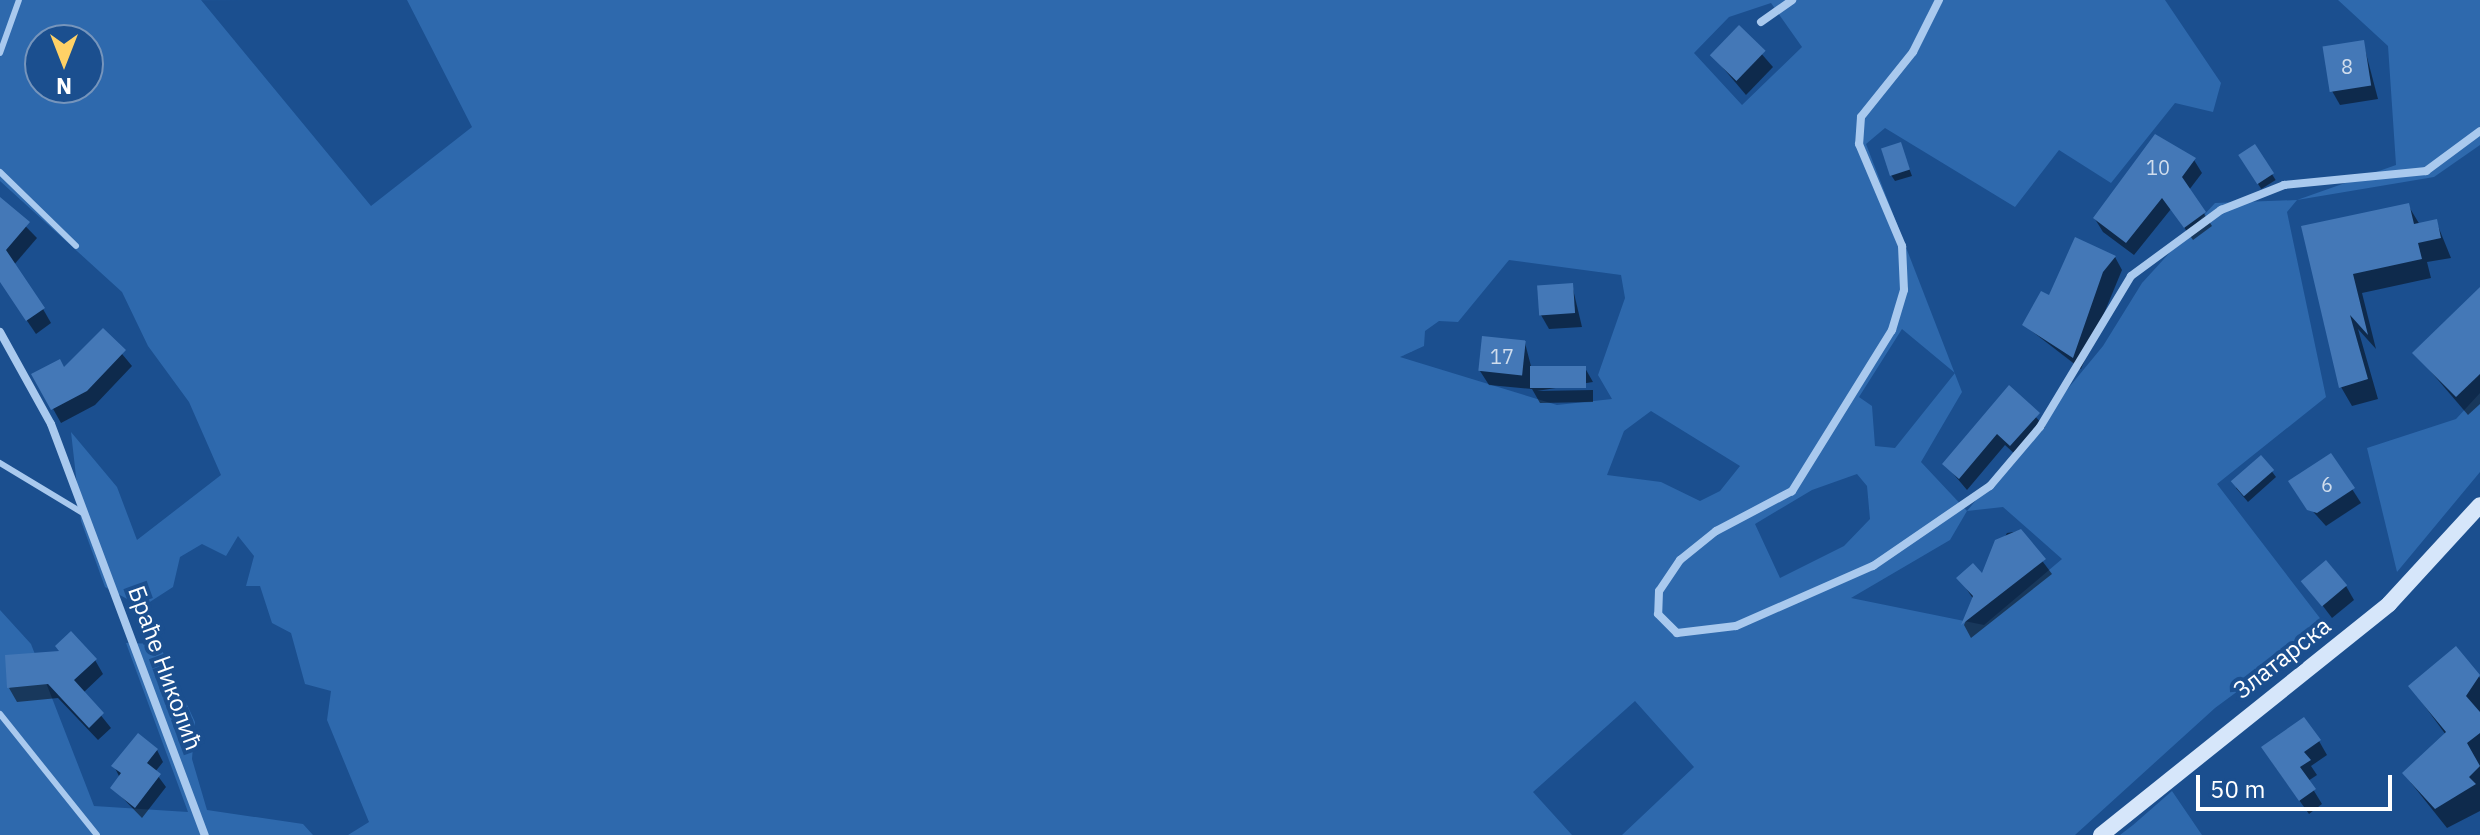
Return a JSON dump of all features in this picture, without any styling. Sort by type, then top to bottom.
[{"type":"main road","name":"Златарска","points":[[2101,835],[2389,604],[2480,505]]},
{"type":"street","points":[[1761,22],[1792,0]]},
{"type":"street","points":[[1939,0],[1913,52],[1861,117],[1859,144],[1902,246],[1904,290],[1892,330],[1792,491],[1716,531],[1680,560],[1659,591],[1658,614],[1677,633],[1736,626],[1873,566],[1990,486],[2040,427],[2131,276],[2221,210],[2284,185],[2426,171],[2480,131]]},
{"type":"street","name":"Браће Николић","points":[[0,332],[51,424],[205,835]]},
{"type":"lane","points":[[0,53],[19,0]]},
{"type":"lane","points":[[0,172],[76,246]]},
{"type":"lane","points":[[0,463],[86,515]]},
{"type":"lane","points":[[0,714],[97,835]]},
{"type":"shaded area","points":[[0,0],[201,0],[371,206],[472,127],[407,0],[2165,0],[2221,83],[2213,112],[2175,103],[2111,183],[2059,150],[2015,207],[1885,128],[1866,144],[1954,373],[1902,329],[1859,397],[1872,406],[1875,446],[1895,448],[1955,373],[1962,392],[1921,462],[1967,511],[2103,346],[2142,283],[2215,203],[2297,200],[2287,212],[2326,397],[2217,484],[2326,626],[2215,708],[2075,835],[1622,835],[1694,767],[1635,701],[1533,792],[1572,835],[348,835],[369,822],[327,720],[331,691],[305,684],[291,633],[272,623],[260,586],[246,586],[254,556],[238,536],[226,556],[202,544],[180,557],[173,587],[142,607],[105,587],[81,521],[71,432],[117,487],[137,540],[221,475],[189,402],[148,346],[122,292],[0,181]],"holes":[[[1771,3],[1802,47],[1742,105],[1694,53],[1729,17]],[[1509,260],[1621,275],[1625,298],[1598,375],[1612,399],[1557,405],[1400,357],[1424,346],[1425,331],[1439,321],[1458,322]],[[1651,411],[1740,466],[1720,491],[1700,501],[1661,482],[1607,475],[1624,431]],[[1857,474],[1867,486],[1870,519],[1844,546],[1780,578],[1755,524],[1812,490]],[[2003,507],[2062,559],[1984,625],[1851,598],[1950,540],[1967,511]]]},
{"type":"shaded area","points":[[2338,0],[2480,0],[2480,145],[2434,177],[2297,200],[2396,165],[2388,46]]},
{"type":"shaded area","points":[[2480,393],[2480,472],[2397,572],[2367,448],[2456,419]]},
{"type":"shaded area","points":[[0,610],[31,644],[94,806],[188,812],[126,643],[159,644],[195,722],[192,759],[207,810],[303,824],[313,835],[0,835]]},
{"type":"shaded area","points":[[2172,791],[2202,835],[2120,835],[2133,825]]},
{"type":"building","points":[[1739,25],[1766,51],[1736,81],[1710,55]]},
{"type":"building","points":[[2364,40],[2371,85],[2330,92],[2323,47]]},
{"type":"building","points":[[2155,134],[2196,158],[2182,177],[2206,212],[2184,228],[2162,198],[2126,243],[2093,218]]},
{"type":"building","points":[[1901,142],[1910,170],[1890,176],[1881,148]]},
{"type":"building","points":[[2255,144],[2274,173],[2257,184],[2238,155]]},
{"type":"building","points":[[0,197],[30,222],[6,250],[45,308],[26,321],[0,282]]},
{"type":"building","points":[[2409,203],[2414,224],[2437,219],[2441,238],[2418,243],[2422,259],[2353,274],[2368,335],[2350,315],[2368,379],[2339,388],[2301,226]]},
{"type":"building","points":[[2075,237],[2116,256],[2103,272],[2073,358],[2022,325],[2041,291],[2049,295]]},
{"type":"building","points":[[1573,283],[1575,313],[1539,315],[1537,286]]},
{"type":"building","points":[[2480,287],[2480,374],[2456,397],[2412,353]]},
{"type":"building","points":[[103,328],[126,350],[87,391],[51,410],[31,374],[60,359],[64,367]]},
{"type":"building","points":[[1482,336],[1526,341],[1522,375],[1478,371]]},
{"type":"building","points":[[1530,366],[1586,366],[1586,388],[1530,388]]},
{"type":"building","points":[[2009,385],[2040,413],[2010,446],[1997,434],[1959,479],[1942,464]]},
{"type":"building","points":[[2331,453],[2355,488],[2317,513],[2307,510],[2288,481]]},
{"type":"building","points":[[2261,455],[2274,470],[2244,496],[2231,481]]},
{"type":"building","points":[[2021,529],[2046,559],[1961,625],[1973,596],[1956,578],[1973,563],[1982,573],[1995,540]]},
{"type":"building","points":[[2326,560],[2347,585],[2322,606],[2301,581]]},
{"type":"building","points":[[71,631],[97,659],[74,680],[104,713],[89,728],[48,684],[7,688],[5,655],[59,651],[55,646]]},
{"type":"building","points":[[2456,646],[2480,675],[2466,696],[2480,712],[2480,733],[2467,743],[2480,766],[2469,777],[2476,784],[2435,809],[2402,773],[2446,732],[2408,686]]},
{"type":"building","points":[[2304,717],[2321,740],[2304,752],[2311,760],[2300,767],[2316,789],[2299,801],[2261,747]]},
{"type":"building","points":[[138,733],[158,749],[147,763],[161,774],[135,808],[110,788],[121,773],[111,766]]}]
